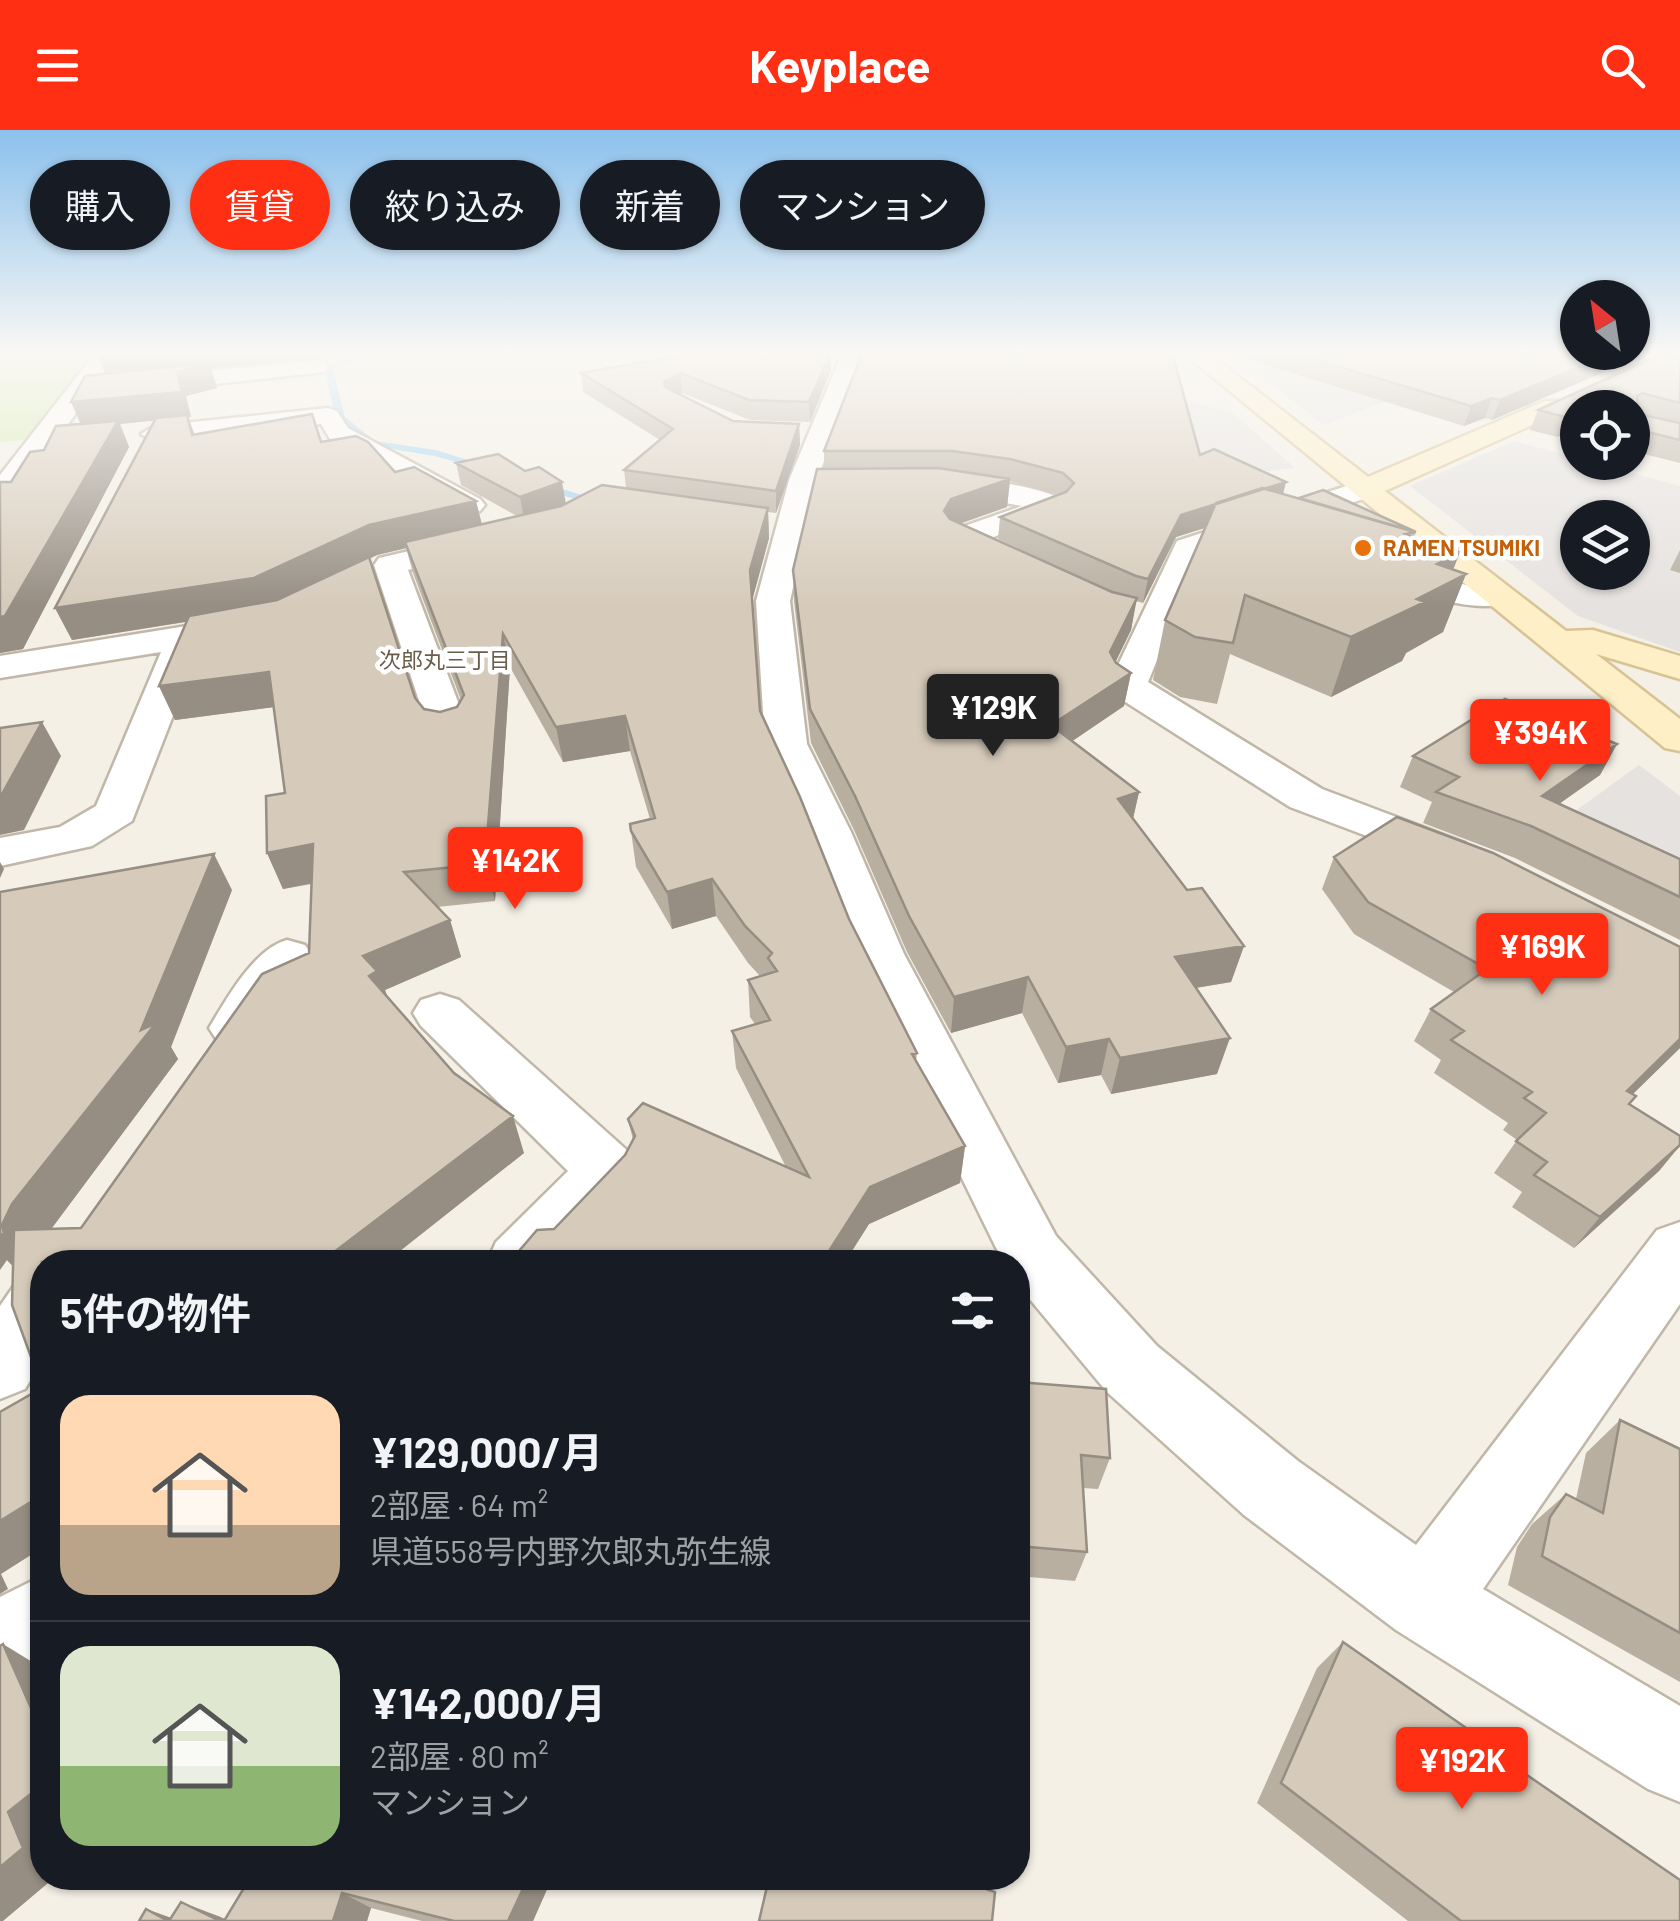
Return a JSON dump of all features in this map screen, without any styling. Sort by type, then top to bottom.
[{"type":"main road","points":[[1303,440],[1680,739]]},
{"type":"main road","points":[[1365,489],[1483,440]]},
{"type":"main road","points":[[1559,642],[1593,641],[1680,668]]},
{"type":"street","points":[[0,493],[44,442],[80,440]]},
{"type":"street","points":[[136,468],[151,440]]},
{"type":"street","points":[[351,440],[512,529],[390,566],[357,582]]},
{"type":"street","points":[[819,440],[801,481],[773,601],[786,744],[828,832],[878,954],[1030,1250]]},
{"type":"street","points":[[903,484],[937,483],[1052,505],[960,538],[1032,572]]},
{"type":"street","points":[[1365,489],[1188,548],[1138,617],[1127,686],[1306,798],[1479,864]]},
{"type":"street","points":[[1250,529],[1304,546]]},
{"type":"street","points":[[1357,562],[1464,594],[1498,596]]},
{"type":"street","points":[[390,566],[449,730]]},
{"type":"street","points":[[0,667],[276,622],[292,614]]},
{"type":"street","points":[[39,661],[56,626]]},
{"type":"street","points":[[0,852],[96,831],[116,812],[185,637]]},
{"type":"street","points":[[208,1070],[288,957]]},
{"type":"street","points":[[440,1014],[608,1171],[532,1250]]},
{"type":"street","points":[[1030,1250],[1132,1369],[1272,1488],[1425,1600],[1680,1758]]},
{"type":"street","points":[[1425,1600],[1680,1250]]},
{"type":"street","points":[[0,1366],[30,1320]]},
{"type":"street","points":[[0,1648],[30,1627]]},
{"type":"shaded area","points":[[1146,440],[1263,440],[1295,468],[1248,473]]},
{"type":"shaded area","points":[[1514,441],[1560,453],[1560,480],[1650,478],[1680,486],[1680,652],[1578,616],[1410,486]]},
{"type":"shaded area","points":[[1639,765],[1680,796],[1680,887],[1552,828]]},
{"type":"building","points":[[49,440],[107,440],[5,616],[0,617],[0,482],[11,482],[30,452],[44,450]]},
{"type":"building","points":[[145,440],[363,440],[395,472],[414,467],[476,501],[369,525],[254,578],[55,608]]},
{"type":"building","points":[[660,440],[794,440],[776,491],[624,470]]},
{"type":"building","points":[[828,440],[1196,440],[1200,455],[1214,449],[1286,482],[1181,515],[1148,579],[1000,517],[1066,492],[1074,483],[1063,473],[1010,459],[952,451],[824,451]]},
{"type":"building","points":[[498,454],[525,471],[539,467],[562,482],[520,497],[456,463]]},
{"type":"building","points":[[938,468],[1010,479],[951,499],[944,511],[950,519],[1112,592],[1137,598],[1110,652],[1116,663],[1131,673],[1051,725],[1139,792],[1118,799],[1187,890],[1202,888],[1244,946],[1175,957],[1230,1038],[1120,1058],[1109,1039],[1066,1047],[1028,977],[954,997],[909,916],[855,796],[810,709],[793,570],[817,469]]},
{"type":"building","points":[[602,485],[768,508],[750,570],[760,711],[849,919],[917,1053],[912,1054],[965,1146],[870,1187],[830,1250],[520,1250],[537,1230],[554,1229],[625,1155],[635,1136],[628,1119],[643,1103],[809,1177],[732,1031],[770,1020],[748,980],[777,971],[768,958],[772,953],[745,926],[712,879],[667,892],[631,831],[630,824],[655,818],[625,716],[556,727],[503,634],[485,864],[404,872],[450,920],[363,956],[377,971],[369,976],[454,1073],[513,1116],[337,1250],[30,1250],[30,1354],[12,1305],[14,1230],[81,1228],[262,974],[309,953],[313,844],[267,853],[266,796],[285,793],[269,672],[159,686],[189,616],[277,600],[369,557],[415,698],[424,709],[440,712],[457,707],[464,695],[405,542],[561,506]]},
{"type":"building","points":[[1262,488],[1415,532],[1406,534],[1460,552],[1437,564],[1466,574],[1417,599],[1425,602],[1351,637],[1245,595],[1233,643],[1195,637],[1165,620],[1216,503]]},
{"type":"building","points":[[1323,490],[1416,532],[1299,498]]},
{"type":"building","points":[[1505,699],[1617,744],[1542,796],[1680,859],[1680,897],[1531,826],[1436,792],[1459,777],[1413,756]]},
{"type":"building","points":[[42,722],[2,794],[0,795],[0,728]]},
{"type":"building","points":[[1397,817],[1493,853],[1680,947],[1680,1039],[1627,1091],[1636,1096],[1629,1104],[1680,1136],[1680,1145],[1600,1217],[1534,1175],[1547,1162],[1516,1141],[1546,1113],[1524,1098],[1532,1092],[1451,1040],[1464,1031],[1431,1009],[1487,969],[1368,902],[1334,857]]},
{"type":"building","points":[[214,854],[141,1030],[156,1023],[12,1204],[2,1225],[4,1234],[0,1235],[0,892]]},
{"type":"building","points":[[1030,1383],[1106,1389],[1110,1458],[1081,1455],[1087,1552],[1030,1547]]},
{"type":"building","points":[[30,1395],[30,1502],[0,1521],[0,1412]]},
{"type":"building","points":[[1620,1420],[1680,1449],[1680,1633],[1542,1556],[1550,1517],[1566,1494],[1603,1513]]},
{"type":"building","points":[[1343,1642],[1680,1880],[1680,1921],[1461,1921],[1281,1783]]},
{"type":"building","points":[[3,1644],[30,1706],[30,1795],[8,1812],[23,1848],[0,1867]]},
{"type":"building","points":[[243,1890],[522,1890],[508,1921],[454,1921],[342,1893],[333,1921],[224,1921]]},
{"type":"building","points":[[766,1890],[995,1892],[992,1921],[759,1921]]},
{"type":"building","points":[[181,1902],[220,1921],[169,1921]]},
{"type":"building","points":[[146,1909],[168,1921],[139,1921]]},
{"type":"waterway","points":[[368,440],[436,453],[486,469]]},
{"type":"waterway","points":[[538,484],[584,499]]},
{"type":"place","name":"RAMEN TSUMIKI","points":[[1363,548]]},
{"type":"district","name":"次郎丸三丁目","points":[[445,660]]}]
